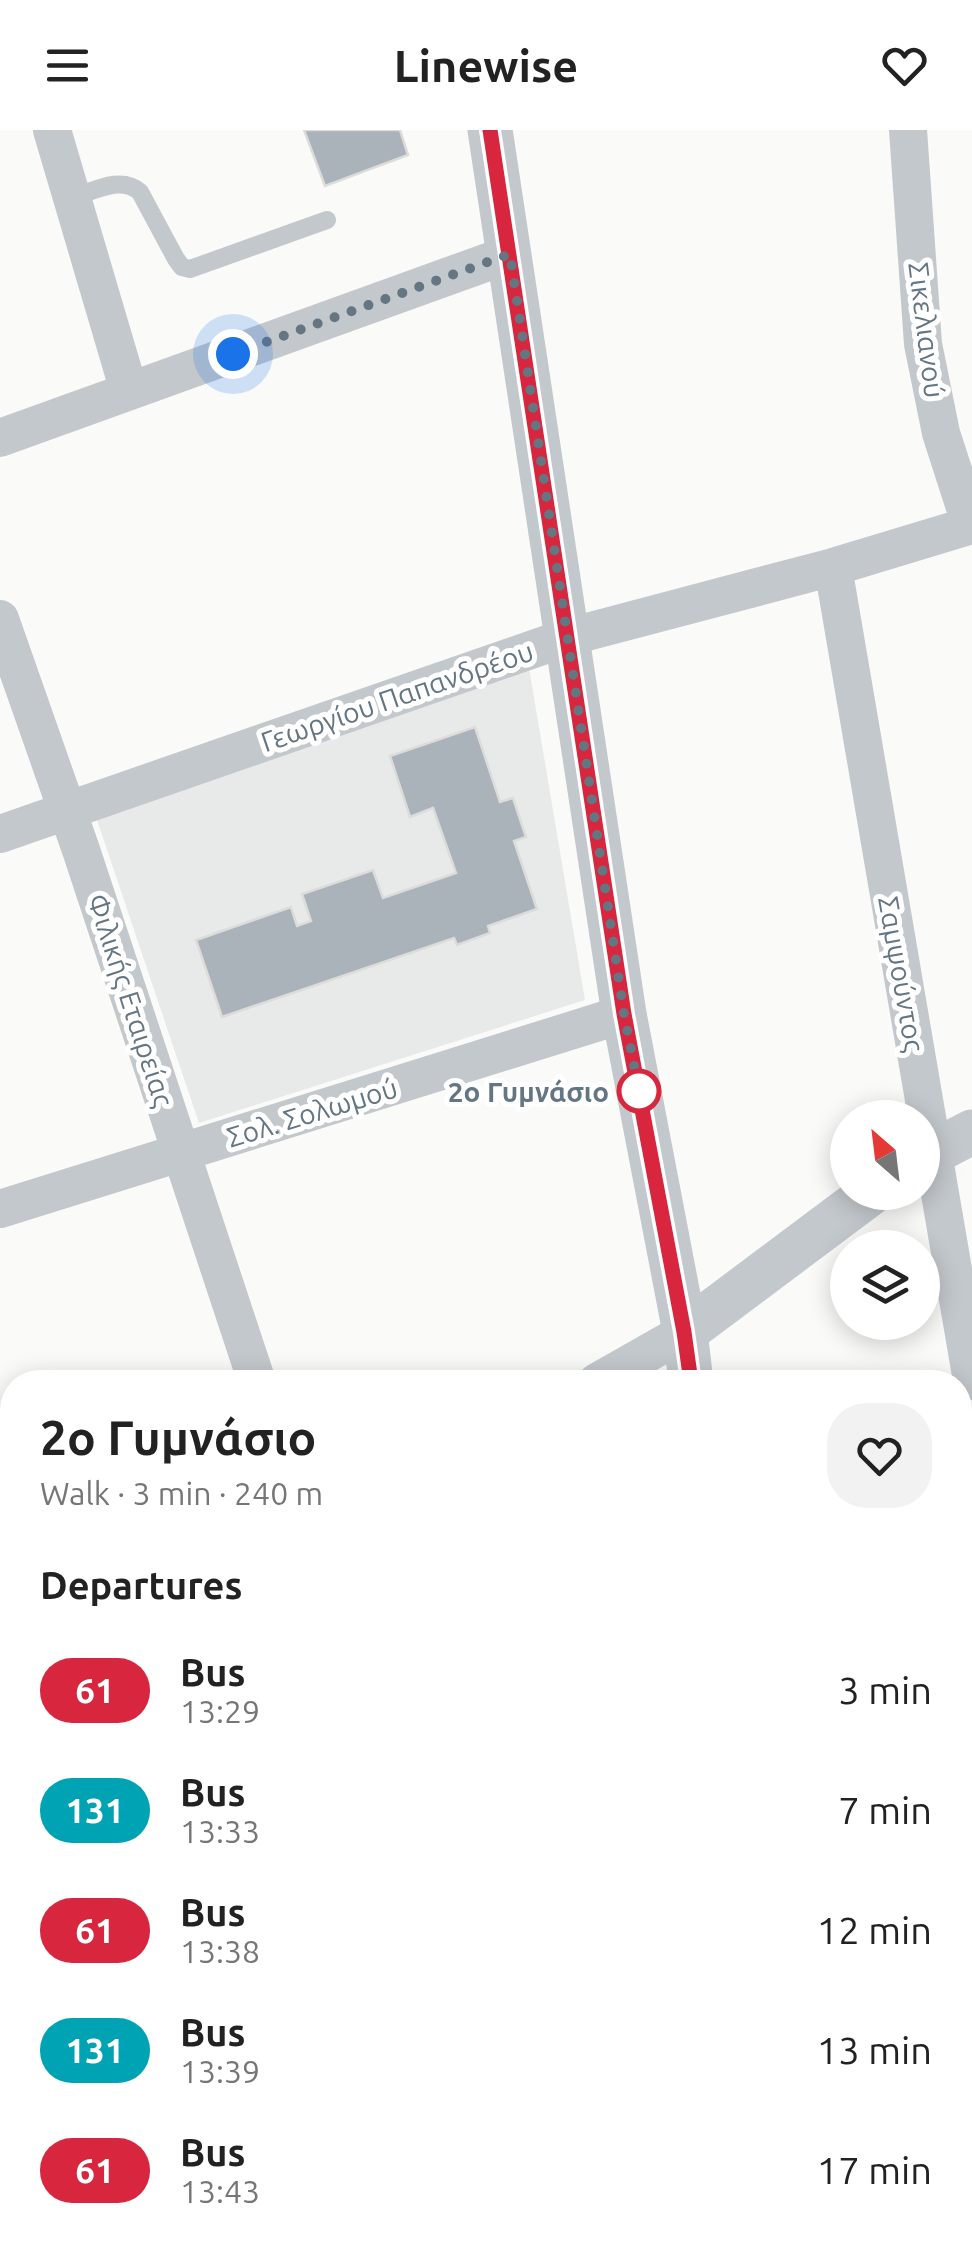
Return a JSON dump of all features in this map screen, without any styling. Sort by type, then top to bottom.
[{"type":"street","points":[[52,130],[130,392]]},
{"type":"street","points":[[490,130],[624,1014],[689,1370]]},
{"type":"street","name":"Σικελιανού","points":[[908,130],[923,344],[941,433],[972,526]]},
{"type":"street","points":[[0,438],[510,254]]},
{"type":"street","name":"Γεωργίου Παπανδρέου","points":[[0,834],[568,637],[972,526]]},
{"type":"street","name":"Σαμψούντος","points":[[833,567],[918,1100]]},
{"type":"street","name":"Φιλικής Εταιρείας","points":[[0,619],[68,810],[253,1370]]},
{"type":"street","name":"Σολ. Σολωμού","points":[[0,1208],[624,1014]]},
{"type":"street","points":[[940,1148],[972,1132]]},
{"type":"street","points":[[618,1370],[684,1332],[848,1210]]},
{"type":"street","name":"Σαμψούντος","points":[[938,1210],[970,1370]]},
{"type":"lane","points":[[72,198],[120,183],[131,184],[140,192],[176,259],[190,269],[327,220]]},
{"type":"shaded area","name":"2ο Γυμνάσιο","points":[[529,668],[585,1000],[199,1123],[97,820]]},
{"type":"building","points":[[304,130],[400,130],[408,155],[325,186]]},
{"type":"building","points":[[475,727],[500,802],[513,798],[526,837],[514,841],[537,909],[488,926],[490,933],[457,945],[454,938],[222,1017],[196,940],[291,907],[297,926],[311,921],[302,894],[373,870],[383,898],[456,873],[433,808],[410,817],[390,756]]},
{"type":"bus line","name":"61","points":[[490,130],[624,1014],[689,1370]]},
{"type":"place","name":"2ο Γυμνάσιο","points":[[639,1091]]},
{"type":"route","points":[[233,354],[510,254],[624,1014],[639,1091]]}]
